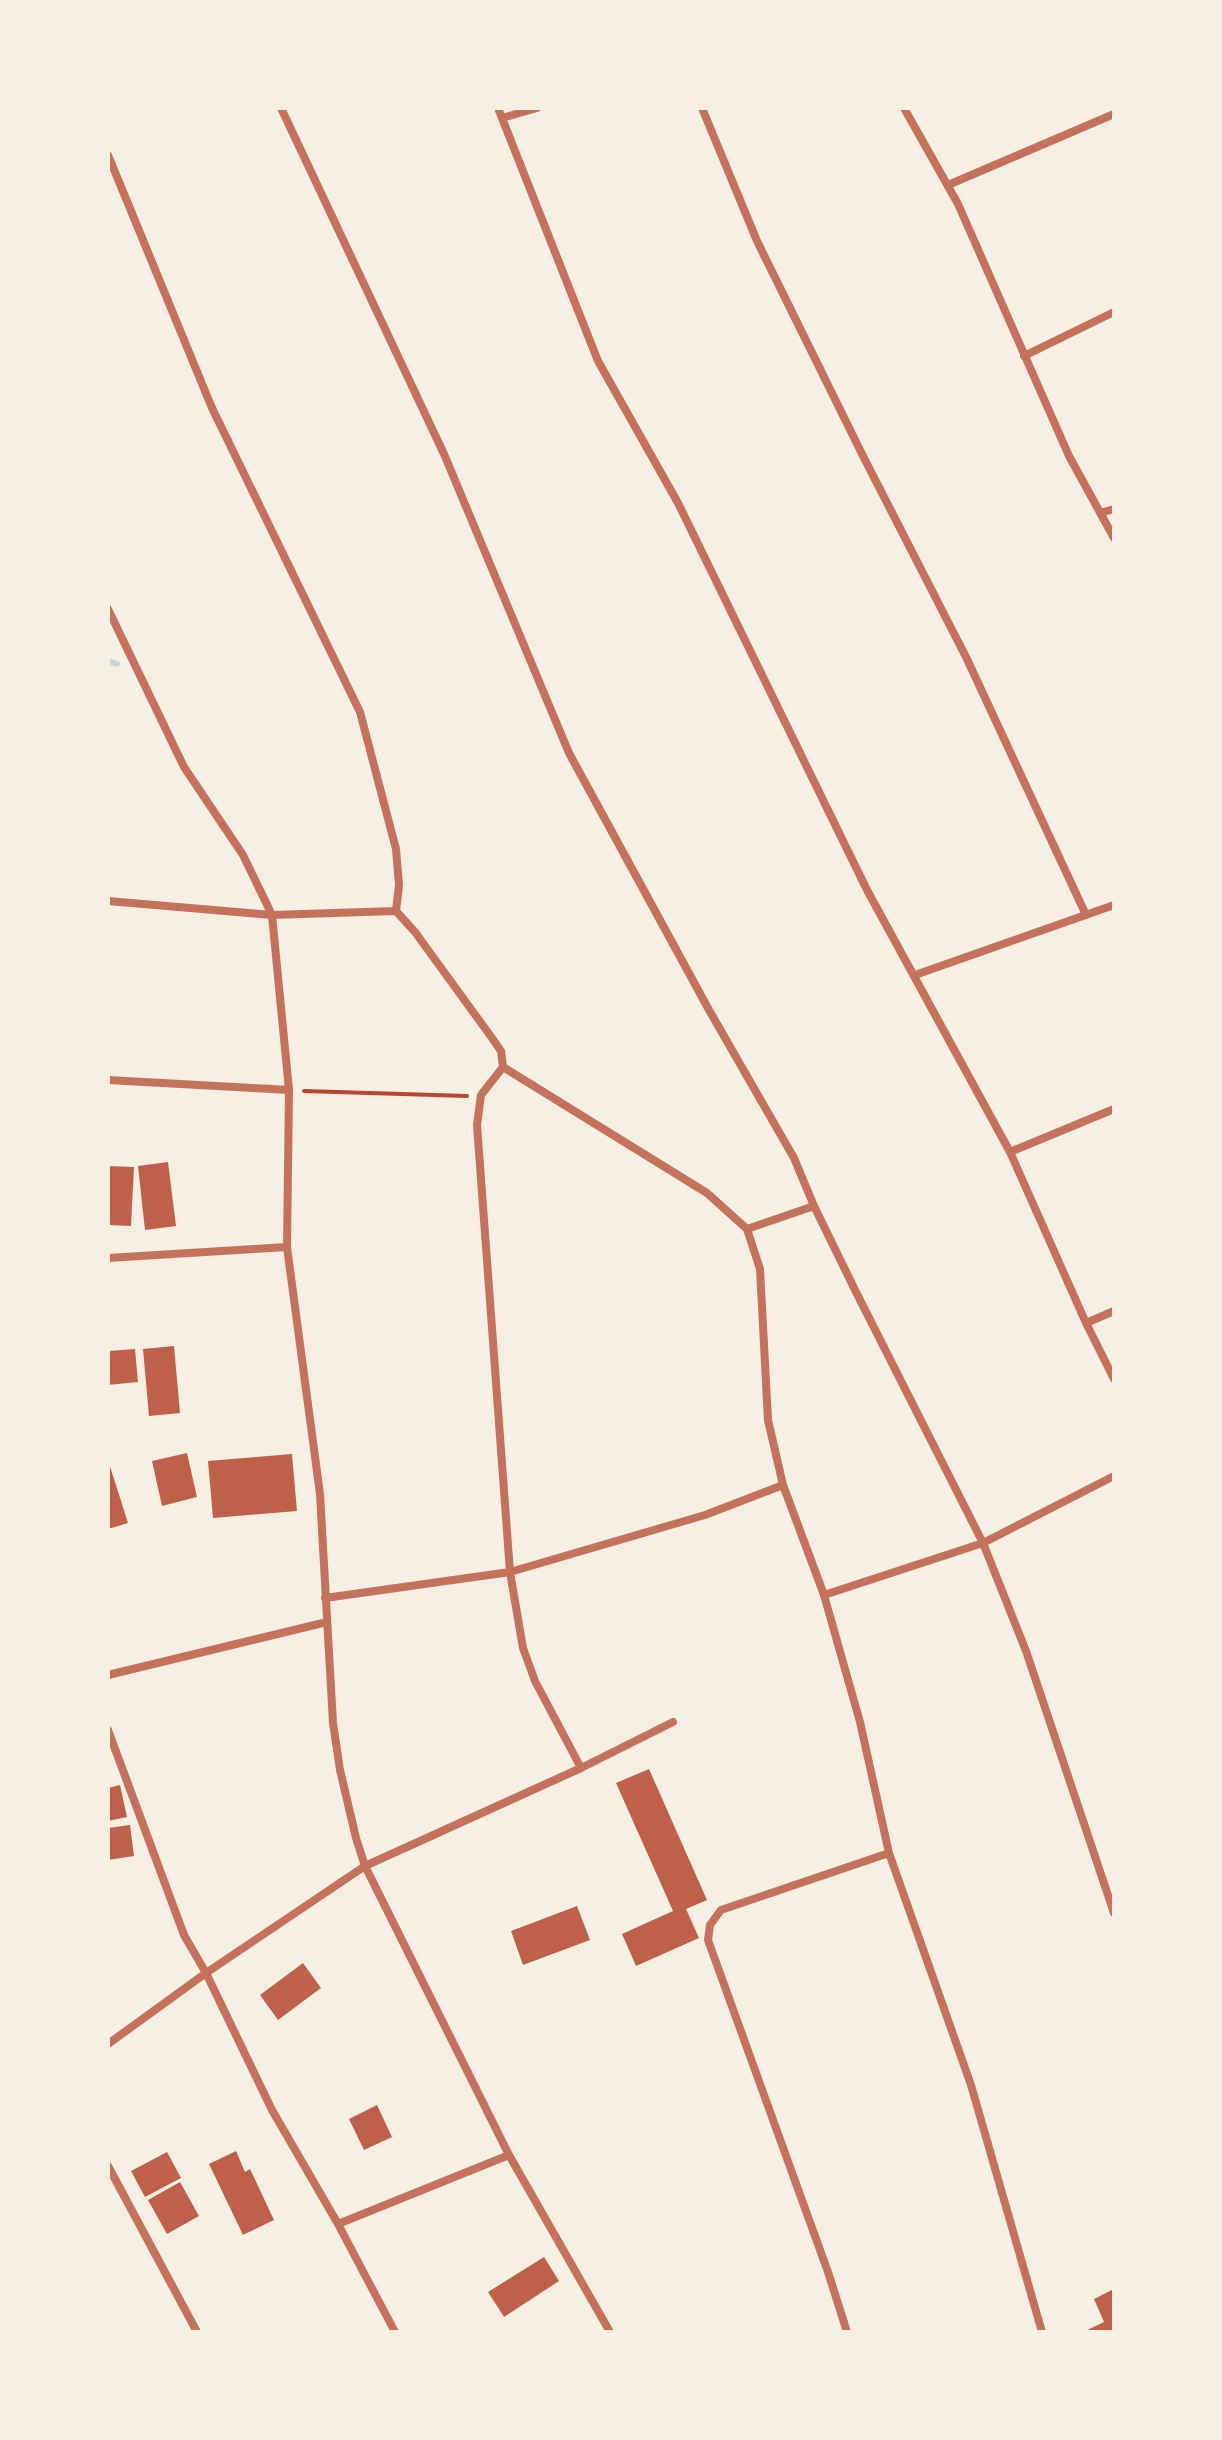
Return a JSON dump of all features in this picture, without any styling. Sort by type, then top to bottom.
[{"type":"street","points":[[281,108],[444,454],[569,753],[709,1010],[794,1158],[814,1206],[983,1543],[1026,1651],[1114,1913]]},
{"type":"street","points":[[498,108],[598,361],[678,503],[867,890],[1010,1152],[1114,1379]]},
{"type":"street","points":[[502,118],[537,108]]},
{"type":"street","points":[[702,108],[757,241],[966,657],[1086,915]]},
{"type":"street","points":[[904,108],[948,185],[1069,456],[1114,538]]},
{"type":"street","points":[[948,185],[1114,114]]},
{"type":"street","points":[[108,155],[212,408],[360,712],[396,849],[399,885],[396,911],[415,932],[501,1051],[503,1067],[481,1095],[477,1125],[510,1572],[523,1648],[535,1681],[581,1768]]},
{"type":"street","points":[[1024,356],[1114,312]]},
{"type":"street","points":[[1100,513],[1114,509]]},
{"type":"street","points":[[108,609],[184,767],[243,855],[272,915],[289,1090],[287,1247],[320,1494],[333,1723],[356,1838],[365,1866],[509,2155],[610,2332]]},
{"type":"street","points":[[108,901],[272,915],[396,911]]},
{"type":"street","points":[[915,975],[1114,905]]},
{"type":"street","points":[[503,1067],[707,1193],[747,1229],[760,1269],[768,1420],[783,1485],[824,1595],[860,1722],[889,1853],[971,2085],[1042,2332]]},
{"type":"street","points":[[108,1080],[289,1090]]},
{"type":"street","points":[[1010,1152],[1114,1109]]},
{"type":"street","points":[[747,1229],[814,1206]]},
{"type":"street","points":[[108,1258],[287,1247]]},
{"type":"street","points":[[1086,1323],[1114,1311]]},
{"type":"street","points":[[824,1595],[983,1543],[1114,1476]]},
{"type":"street","points":[[325,1598],[510,1572],[705,1515],[783,1485]]},
{"type":"street","points":[[108,1675],[327,1622]]},
{"type":"street","points":[[108,2044],[206,1973],[365,1866],[581,1768],[673,1722]]},
{"type":"street","points":[[108,1730],[184,1935],[206,1973],[272,2110],[338,2224],[395,2332]]},
{"type":"street","points":[[847,2332],[708,1940],[710,1925],[721,1910],[889,1853]]},
{"type":"street","points":[[338,2224],[509,2155]]},
{"type":"street","points":[[108,2166],[197,2332]]},
{"type":"path","points":[[289,1090],[481,1095]]},
{"type":"building","points":[[168,1162],[176,1226],[145,1230],[138,1166]]},
{"type":"building","points":[[108,1166],[134,1167],[131,1226],[108,1225]]},
{"type":"building","points":[[174,1346],[180,1413],[149,1416],[143,1349]]},
{"type":"building","points":[[135,1349],[138,1382],[108,1385],[108,1351]]},
{"type":"building","points":[[187,1453],[197,1497],[162,1506],[152,1461]]},
{"type":"building","points":[[292,1454],[297,1511],[213,1518],[208,1461]]},
{"type":"building","points":[[108,1460],[128,1523],[108,1529]]},
{"type":"building","points":[[649,1769],[707,1900],[686,1909],[699,1938],[636,1966],[622,1934],[673,1911],[616,1783]]},
{"type":"building","points":[[120,1785],[127,1817],[108,1821],[108,1788]]},
{"type":"building","points":[[130,1825],[134,1856],[108,1860],[108,1828]]},
{"type":"building","points":[[577,1906],[590,1940],[523,1965],[511,1931]]},
{"type":"building","points":[[303,1963],[321,1988],[278,2020],[260,1995]]},
{"type":"building","points":[[377,2105],[392,2137],[364,2150],[349,2119]]},
{"type":"building","points":[[236,2151],[245,2172],[250,2169],[274,2220],[243,2235],[209,2164]]},
{"type":"building","points":[[167,2152],[181,2178],[145,2197],[131,2171]]},
{"type":"building","points":[[180,2182],[199,2216],[167,2234],[148,2200]]},
{"type":"building","points":[[544,2257],[559,2281],[504,2317],[488,2292]]},
{"type":"building","points":[[1114,2289],[1114,2332],[1083,2332],[1104,2322],[1094,2299]]},
{"type":"waterway","points":[[108,661],[117,664]]}]
